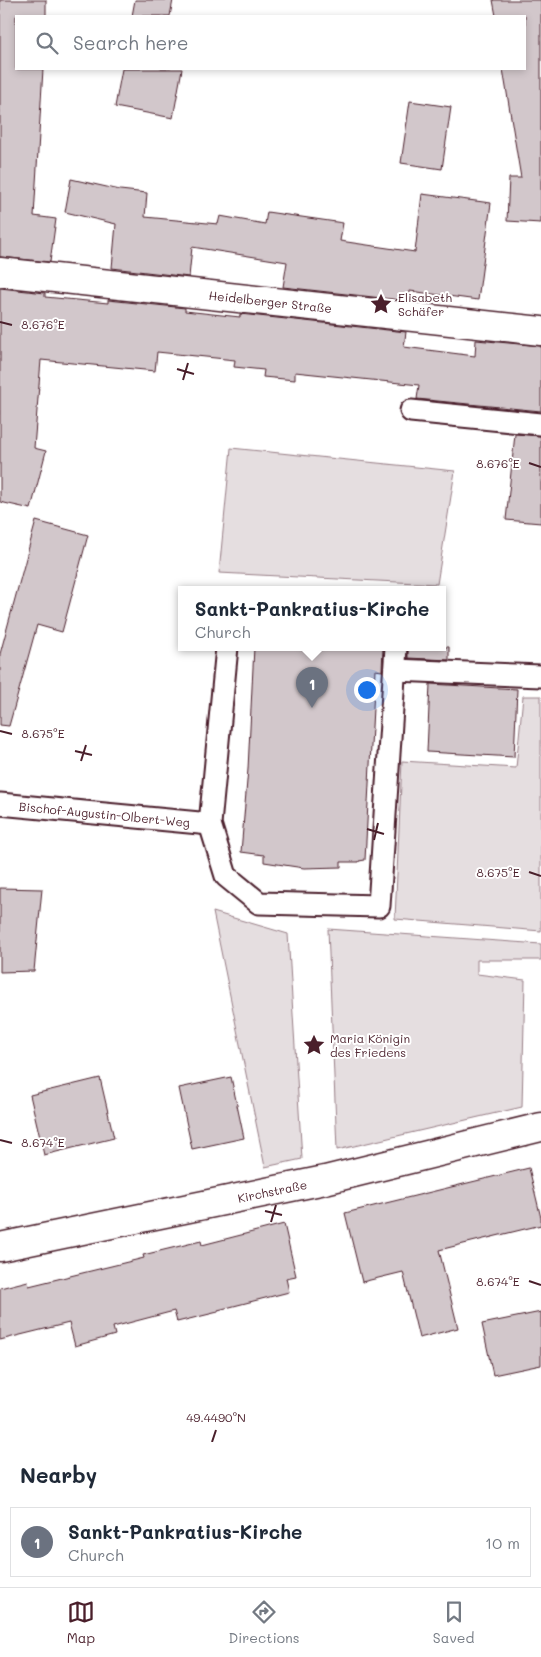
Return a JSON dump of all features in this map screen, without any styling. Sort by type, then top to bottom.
[{"type":"street","name":"Heidelberger Straße","points":[[0,272],[541,331]]},
{"type":"street","name":"Kirchstraße","points":[[0,1248],[325,1180],[541,1127]]},
{"type":"lane","points":[[411,411],[541,424]]},
{"type":"lane","points":[[227,651],[210,824],[226,876],[259,903],[379,906],[396,651]]},
{"type":"lane","points":[[395,670],[541,676]]},
{"type":"lane","name":"Bischof-Augustin-Olbert-Weg","points":[[0,804],[210,824]]},
{"type":"shaded area","points":[[231,448],[455,471],[437,584],[219,573]]},
{"type":"shaded area","points":[[523,696],[541,696],[541,931],[395,919],[402,761],[516,768]]},
{"type":"shaded area","points":[[213,912],[288,934],[302,1159],[265,1167]]},
{"type":"shaded area","points":[[328,929],[541,944],[541,960],[477,960],[477,974],[525,980],[522,1107],[337,1150]]},
{"type":"building","points":[[0,0],[46,0],[46,15],[15,15],[15,70],[43,70],[34,216],[56,219],[50,262],[0,257]]},
{"type":"building","points":[[135,0],[173,0],[170,15],[132,15]]},
{"type":"building","points":[[493,0],[541,0],[541,223],[507,221],[509,178],[521,178],[503,70],[526,70],[526,15],[496,15]]},
{"type":"building","points":[[122,70],[182,70],[173,118],[115,107]]},
{"type":"building","points":[[410,101],[451,107],[442,169],[401,163]]},
{"type":"building","points":[[71,179],[120,190],[147,193],[145,217],[218,224],[220,216],[265,224],[267,212],[343,223],[340,241],[415,252],[422,194],[491,203],[478,300],[410,291],[409,301],[283,287],[287,262],[192,247],[189,277],[112,268],[116,224],[65,212]]},
{"type":"building","points":[[0,288],[45,293],[45,297],[108,303],[108,300],[185,308],[185,311],[240,317],[240,314],[406,332],[404,347],[475,356],[476,340],[541,346],[541,411],[417,399],[419,385],[295,372],[295,380],[263,377],[264,370],[234,367],[235,360],[157,352],[155,371],[41,360],[34,448],[46,451],[31,509],[0,502]]},
{"type":"building","points":[[515,434],[541,436],[541,523],[506,520]]},
{"type":"building","points":[[36,521],[88,535],[62,632],[37,625],[9,726],[0,725],[0,654]]},
{"type":"building","points":[[446,647],[449,647],[449,660],[408,658],[408,651],[446,651]]},
{"type":"building","points":[[254,651],[383,651],[382,671],[375,670],[365,860],[341,862],[341,867],[304,868],[264,862],[264,855],[241,852],[248,769]]},
{"type":"building","points":[[430,684],[517,689],[514,757],[427,752]]},
{"type":"building","points":[[0,888],[42,889],[34,971],[0,972]]},
{"type":"building","points":[[231,1077],[244,1138],[192,1149],[179,1088]]},
{"type":"building","points":[[100,1078],[114,1138],[44,1155],[30,1095]]},
{"type":"building","points":[[529,1168],[541,1225],[439,1250],[458,1328],[419,1338],[403,1272],[362,1282],[345,1213]]},
{"type":"building","points":[[284,1224],[296,1276],[286,1278],[289,1292],[177,1322],[174,1311],[113,1327],[115,1335],[75,1346],[69,1323],[0,1340],[0,1288],[28,1281],[29,1286],[144,1258],[143,1255],[201,1241],[202,1245]]},
{"type":"building","points":[[541,1312],[541,1365],[493,1375],[482,1324]]},
{"type":"place","name":"Elisabeth Schäfer","points":[[381,304]]},
{"type":"place","name":"Sankt-Pankratius-Kirche","points":[[312,708]]},
{"type":"place","name":"Maria Königin des Friedens","points":[[314,1045]]}]
